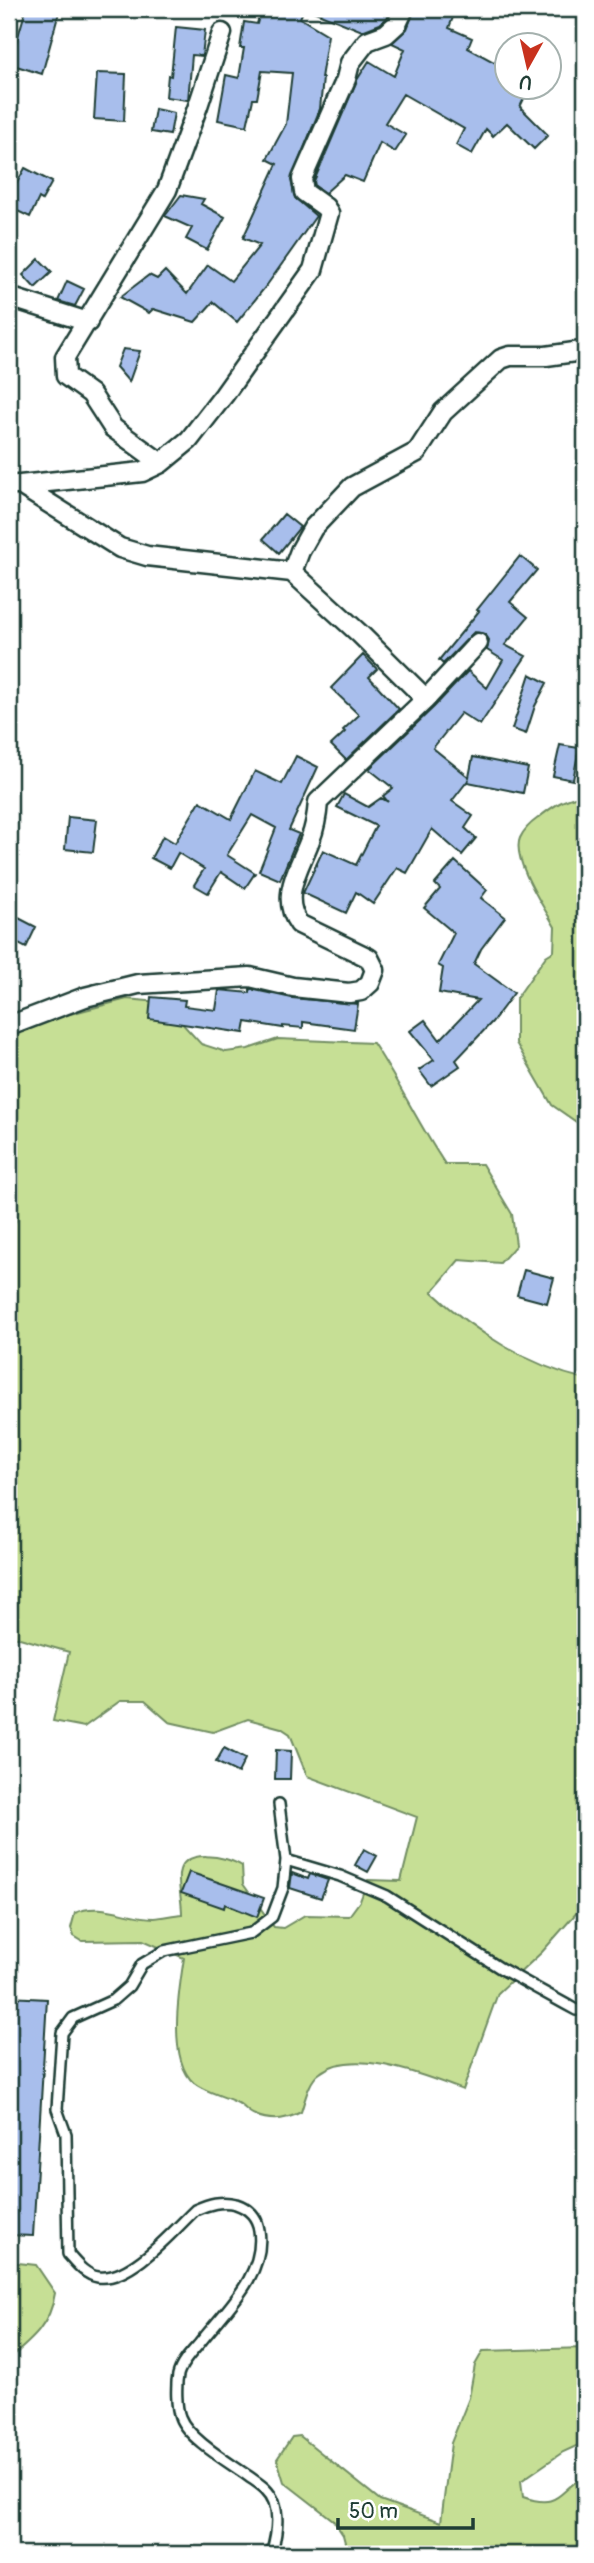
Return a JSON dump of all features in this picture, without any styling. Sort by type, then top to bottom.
[{"type":"street","points":[[14,485],[142,472],[161,463],[189,440],[313,270],[329,213],[304,192],[302,179],[346,79],[350,63],[367,41],[386,34],[397,24],[404,9]]},
{"type":"street","points":[[161,463],[113,428],[90,394],[66,376],[65,357],[167,190],[222,33]]},
{"type":"street","points":[[9,297],[88,322]]},
{"type":"street","points":[[292,572],[313,528],[352,487],[417,452],[443,412],[501,359],[510,356],[546,356],[582,351]]},
{"type":"street","points":[[14,485],[120,548],[147,556],[292,572],[426,699]]},
{"type":"street","points":[[9,1026],[85,997],[138,984],[250,978],[293,987],[349,993],[361,991],[370,983],[375,970],[369,958],[299,924],[293,916],[290,904],[294,875],[313,833],[318,802],[426,699],[478,643]]},
{"type":"lane","points":[[271,2554],[278,2525],[275,2504],[267,2489],[205,2445],[191,2431],[180,2417],[178,2394],[178,2373],[188,2357],[251,2278],[258,2262],[261,2242],[258,2223],[247,2208],[225,2202],[207,2205],[195,2210],[126,2271],[97,2277],[79,2267],[68,2254],[66,2134],[57,2109],[62,2034],[73,2018],[113,2000],[129,1986],[142,1964],[164,1951],[251,1933],[272,1917],[282,1888],[286,1860],[279,1804]]},
{"type":"lane","points":[[286,1860],[340,1877],[387,1896],[500,1968],[567,2006],[585,2010]]},
{"type":"green space","points":[[585,794],[585,1128],[552,1105],[516,1043],[516,999],[546,956],[554,951],[555,927],[524,871],[520,858],[520,838],[530,825],[550,809]]},
{"type":"green space","points":[[127,999],[158,1002],[166,1006],[201,1044],[226,1052],[248,1049],[278,1039],[373,1043],[445,1164],[482,1164],[512,1214],[516,1245],[500,1263],[459,1260],[432,1292],[465,1320],[503,1345],[543,1365],[585,1379],[585,1907],[498,1993],[463,2090],[391,2066],[352,2062],[334,2065],[316,2076],[301,2112],[278,2119],[267,2119],[253,2114],[238,2103],[198,2086],[186,2072],[180,2058],[177,2024],[184,1958],[143,1940],[82,1941],[74,1936],[71,1928],[75,1913],[85,1910],[104,1909],[154,1918],[182,1914],[179,1874],[182,1865],[188,1860],[206,1856],[226,1859],[242,1866],[243,1884],[274,1927],[283,1928],[305,1915],[349,1916],[360,1901],[368,1880],[401,1881],[417,1817],[307,1776],[290,1734],[281,1728],[248,1719],[213,1732],[169,1722],[145,1701],[120,1701],[84,1727],[53,1721],[69,1652],[9,1635],[9,1233],[17,1219],[9,1188],[10,1036],[51,1019]]},
{"type":"green space","points":[[9,2262],[36,2265],[55,2293],[45,2323],[26,2345],[9,2359]]},
{"type":"green space","points":[[585,2348],[585,2442],[563,2452],[521,2481],[523,2497],[545,2501],[558,2497],[585,2476],[585,2554],[345,2554],[347,2550],[343,2535],[333,2520],[284,2482],[277,2459],[292,2437],[300,2436],[380,2500],[441,2522],[451,2443],[469,2398],[475,2365],[483,2351]]},
{"type":"building","points":[[26,9],[60,9],[42,74],[10,64]]},
{"type":"building","points":[[261,9],[304,9],[300,18],[328,35],[321,78],[320,109],[291,180],[295,198],[316,216],[237,322],[213,302],[195,322],[153,309],[149,313],[120,297],[149,275],[157,279],[165,271],[187,294],[208,265],[231,281],[260,245],[243,238],[277,164],[267,159],[286,124],[292,73],[262,71],[257,99],[253,99],[247,126],[218,120],[226,75],[239,78],[244,48],[240,48],[244,22],[257,24]]},
{"type":"building","points":[[308,9],[392,9],[380,24],[362,31]]},
{"type":"building","points":[[415,9],[456,9],[449,28],[472,38],[468,48],[492,61],[492,102],[522,102],[520,107],[548,135],[534,149],[507,123],[493,136],[486,129],[472,154],[456,145],[464,129],[403,94],[385,123],[406,135],[395,152],[380,143],[363,182],[345,175],[325,193],[315,186],[314,181],[357,80],[369,61],[394,76],[405,49],[392,43],[407,29]]},
{"type":"building","points":[[176,27],[205,30],[202,56],[192,55],[188,100],[166,97]]},
{"type":"building","points":[[97,73],[126,74],[124,121],[94,119]]},
{"type":"building","points":[[155,109],[174,113],[170,135],[151,132]]},
{"type":"building","points":[[25,168],[52,182],[42,200],[39,198],[30,217],[9,207],[9,191],[12,192]]},
{"type":"building","points":[[181,195],[204,199],[201,204],[225,217],[207,250],[186,239],[192,228],[165,216]]},
{"type":"building","points":[[39,259],[52,272],[35,288],[23,275]]},
{"type":"building","points":[[67,281],[84,289],[75,306],[58,301]]},
{"type":"building","points":[[123,349],[140,351],[129,382],[116,367]]},
{"type":"building","points":[[284,514],[300,527],[279,553],[263,539]]},
{"type":"building","points":[[520,556],[537,570],[510,602],[528,617],[505,645],[526,656],[480,725],[461,713],[433,748],[469,777],[473,757],[528,768],[523,793],[468,782],[469,779],[452,801],[473,816],[465,828],[476,838],[462,855],[432,829],[407,873],[397,868],[373,904],[356,892],[346,913],[303,893],[323,850],[356,865],[376,826],[337,807],[344,794],[368,807],[381,798],[388,802],[383,796],[393,788],[369,769],[468,671],[487,688],[503,660],[487,650],[489,640],[485,634],[474,632],[443,664],[439,660]]},
{"type":"building","points":[[363,655],[377,669],[369,677],[399,709],[346,760],[331,745],[359,715],[331,688]]},
{"type":"building","points":[[530,674],[547,683],[535,706],[526,734],[512,729]]},
{"type":"building","points":[[560,745],[579,748],[573,780],[553,776]]},
{"type":"building","points":[[296,756],[318,767],[289,830],[299,834],[280,880],[259,871],[276,828],[252,815],[227,855],[255,873],[245,888],[221,872],[208,893],[194,885],[204,869],[178,853],[170,868],[151,858],[163,836],[175,843],[200,801],[231,819],[255,771],[282,784]]},
{"type":"building","points":[[68,817],[97,820],[93,852],[65,849]]},
{"type":"building","points":[[455,861],[487,890],[481,898],[505,917],[481,949],[474,964],[514,993],[492,1022],[456,1060],[460,1066],[431,1086],[419,1070],[434,1060],[410,1031],[425,1020],[440,1040],[478,1000],[439,993],[443,968],[438,965],[454,933],[424,908],[440,889],[435,884]]},
{"type":"building","points":[[9,913],[36,927],[26,948],[9,939]]},
{"type":"building","points":[[250,989],[292,998],[358,1004],[354,1029],[303,1022],[303,1028],[283,1028],[246,1022],[244,1033],[149,1019],[151,997],[185,1000],[184,1006],[216,1010],[219,990],[250,993]]},
{"type":"building","points":[[524,1270],[554,1278],[547,1303],[517,1295]]},
{"type":"building","points":[[224,1748],[245,1759],[238,1773],[216,1762]]},
{"type":"building","points":[[276,1750],[291,1751],[290,1779],[275,1779]]},
{"type":"building","points":[[364,1849],[377,1856],[368,1872],[355,1865]]},
{"type":"building","points":[[189,1872],[264,1898],[257,1917],[225,1904],[224,1908],[181,1893]]},
{"type":"building","points":[[292,1873],[308,1879],[310,1874],[328,1880],[321,1898],[290,1888]]},
{"type":"building","points":[[9,1997],[47,1999],[33,2236],[9,2235]]}]
